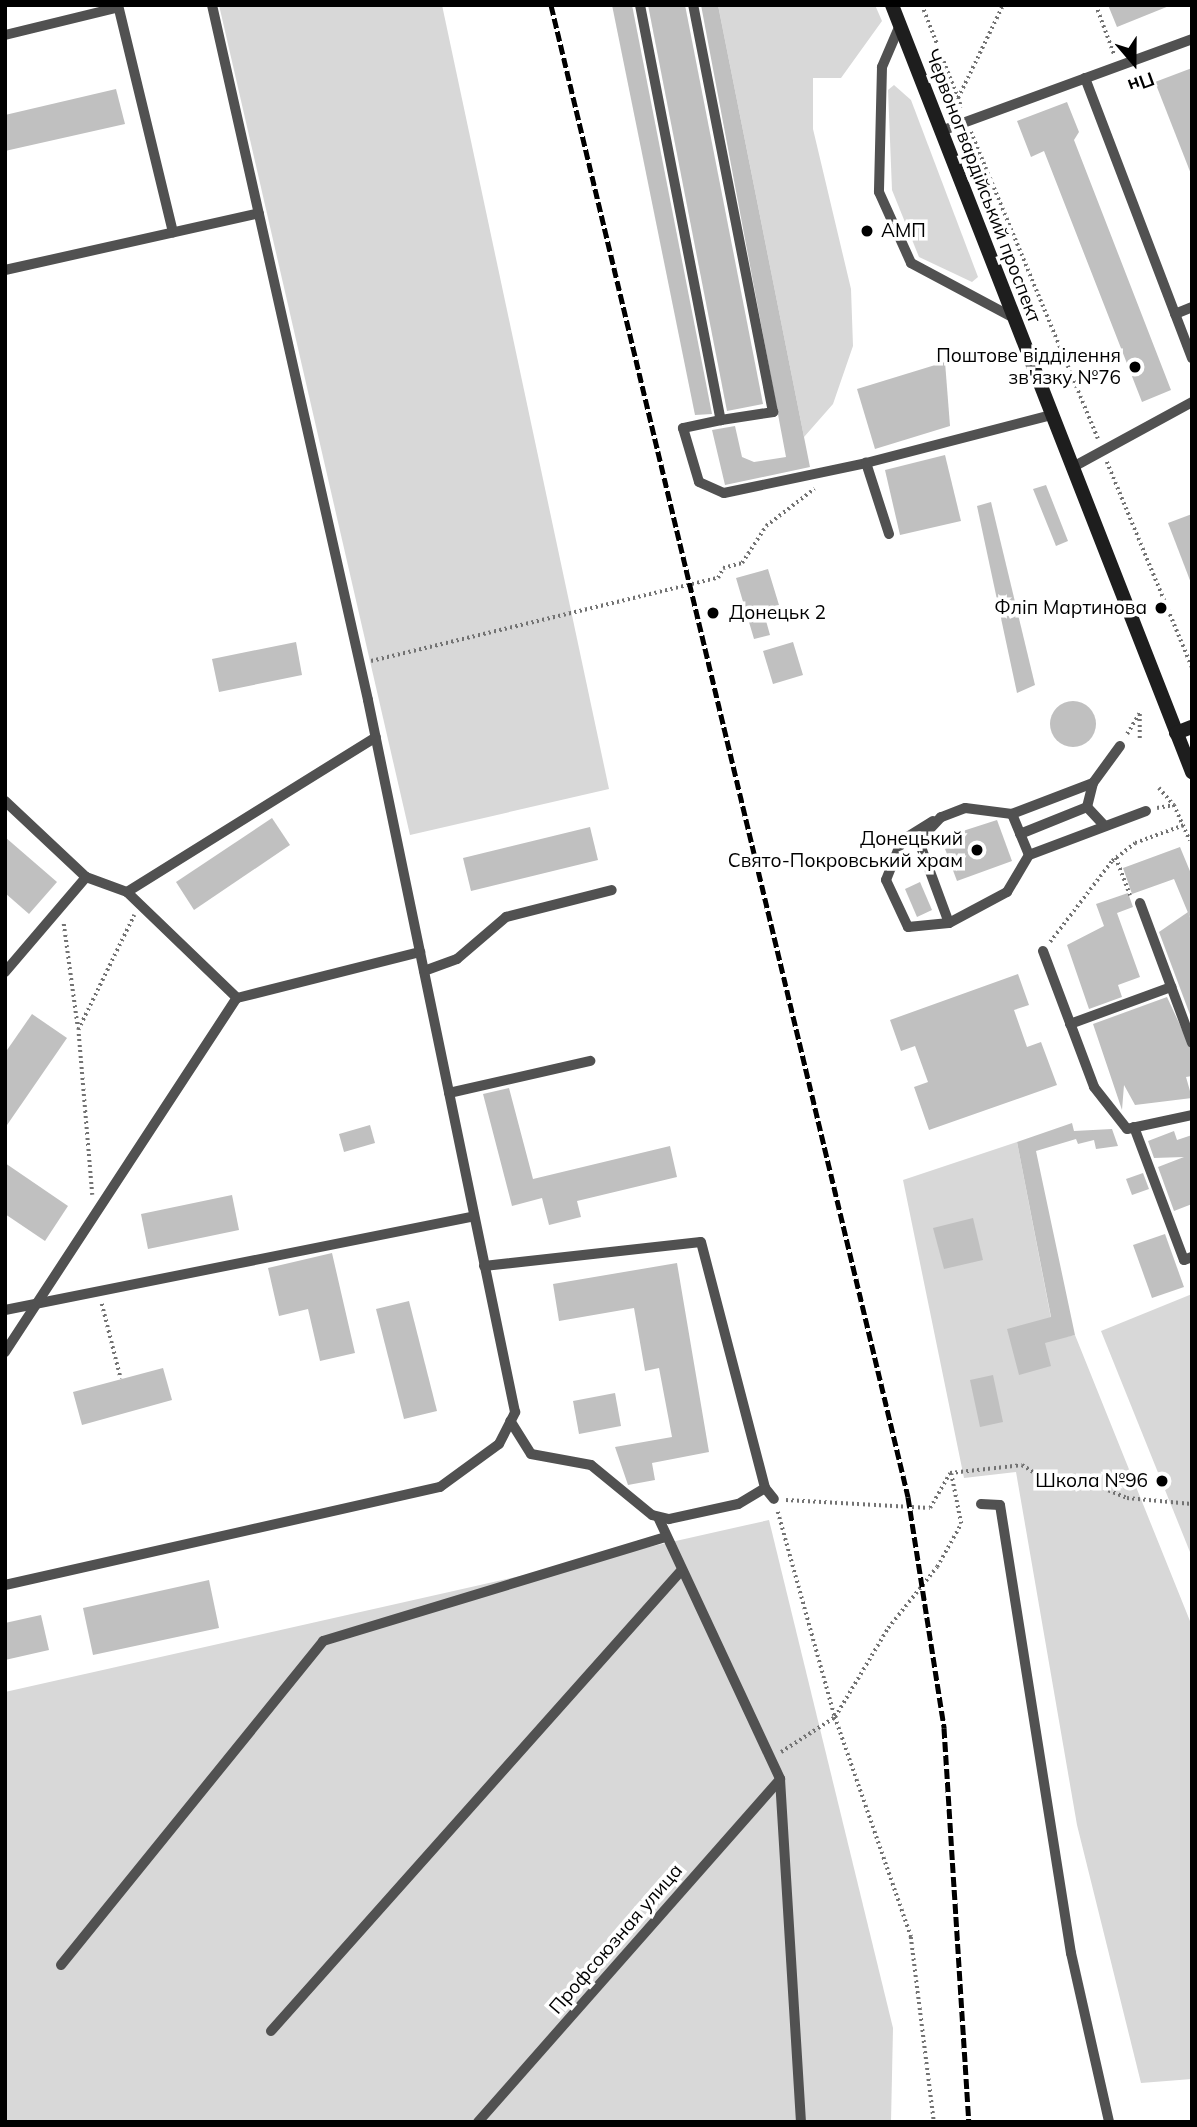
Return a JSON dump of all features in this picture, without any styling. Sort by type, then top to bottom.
[{"type":"main road","name":"Червоногвардійський проспект","points":[[892,5],[1192,772]]},
{"type":"main road","points":[[1176,733],[1192,727]]},
{"type":"lane","points":[[5,1586],[440,1487],[499,1444],[514,1412],[376,737],[212,5]]},
{"type":"lane","points":[[640,5],[721,420]]},
{"type":"lane","points":[[693,5],[773,412],[683,428],[699,482],[724,493],[866,463],[1052,415]]},
{"type":"lane","points":[[5,35],[117,7],[173,232]]},
{"type":"lane","points":[[900,24],[883,67],[879,191],[911,263],[1014,318]]},
{"type":"lane","points":[[941,131],[1192,39]]},
{"type":"lane","points":[[1085,78],[1192,358]]},
{"type":"lane","points":[[5,270],[259,213]]},
{"type":"lane","points":[[1175,314],[1192,307]]},
{"type":"lane","points":[[1073,467],[1192,402]]},
{"type":"lane","points":[[866,463],[889,534]]},
{"type":"lane","points":[[127,891],[376,737]]},
{"type":"lane","points":[[1087,807],[1093,783],[1120,746]]},
{"type":"lane","points":[[1093,783],[1012,814],[987,806],[941,817],[902,840],[886,880],[908,928],[949,923],[1007,892],[1029,855],[1146,811]]},
{"type":"lane","points":[[5,802],[86,877],[127,891],[237,998]]},
{"type":"lane","points":[[1087,807],[1105,826]]},
{"type":"lane","points":[[1020,834],[1087,807]]},
{"type":"lane","points":[[1012,814],[1029,855]]},
{"type":"lane","points":[[941,817],[920,847],[949,923]]},
{"type":"lane","points":[[5,972],[86,877]]},
{"type":"lane","points":[[424,971],[457,959],[506,917],[612,890]]},
{"type":"lane","points":[[1140,904],[1192,1043]]},
{"type":"lane","points":[[5,1352],[237,998],[420,951]]},
{"type":"lane","points":[[1043,951],[1094,1087],[1127,1129],[1192,1115]]},
{"type":"lane","points":[[1070,1024],[1171,986]]},
{"type":"lane","points":[[449,1093],[590,1061]]},
{"type":"lane","points":[[1134,1127],[1184,1260],[1192,1257]]},
{"type":"lane","points":[[5,1310],[474,1216]]},
{"type":"lane","points":[[484,1266],[701,1242],[765,1488],[774,1499]]},
{"type":"lane","points":[[510,1421],[531,1454],[591,1465],[658,1517],[680,1572],[780,1779],[798,2119]]},
{"type":"lane","points":[[658,1517],[738,1504],[765,1488]]},
{"type":"lane","points":[[981,1504],[1000,1505],[1071,1952],[1110,2122]]},
{"type":"lane","points":[[61,1965],[323,1641],[666,1537]]},
{"type":"lane","points":[[271,2031],[680,1572]]},
{"type":"lane","name":"Профсоюзная улица","points":[[478,2122],[780,1779]]},
{"type":"path","points":[[922,5],[967,121],[1192,667]]},
{"type":"path","points":[[958,98],[1003,5]]},
{"type":"path","points":[[1096,5],[1119,65]]},
{"type":"path","points":[[360,664],[718,578],[723,568],[742,563],[766,526],[824,485]]},
{"type":"path","points":[[1120,746],[1140,712],[1140,741]]},
{"type":"path","points":[[1159,788],[1174,805],[1190,841]]},
{"type":"path","points":[[1146,811],[1174,805]]},
{"type":"path","points":[[1043,951],[1116,858],[1135,843],[1184,825]]},
{"type":"path","points":[[1116,858],[1134,906],[1140,904]]},
{"type":"path","points":[[78,1030],[140,904]]},
{"type":"path","points":[[62,905],[78,1030],[94,1216]]},
{"type":"path","points":[[99,1291],[121,1379]]},
{"type":"path","points":[[950,1473],[1022,1465],[1049,1482],[1088,1482],[1127,1498],[1192,1504]]},
{"type":"path","points":[[934,2122],[911,1937],[835,1717],[774,1499],[930,1508],[950,1473]]},
{"type":"path","points":[[770,1758],[835,1717],[961,1524],[950,1473]]},
{"type":"shaded area","points":[[219,5],[442,5],[609,789],[410,835]]},
{"type":"shaded area","points":[[718,5],[875,5],[882,21],[841,78],[813,78],[813,129],[851,289],[853,346],[833,404],[804,437]]},
{"type":"shaded area","points":[[894,85],[911,100],[978,277],[972,282],[919,257],[892,190],[888,90]]},
{"type":"shaded area","points":[[1017,1142],[1055,1339],[1075,1335],[1192,1626],[1192,2079],[1141,2083],[1077,1825],[1016,1472],[964,1478],[903,1180]]},
{"type":"shaded area","name":"Школа №96","points":[[1192,1294],[1192,1557],[1101,1331]]},
{"type":"shaded area","points":[[769,1520],[893,2028],[891,2122],[5,2122],[5,1692]]},
{"type":"building","points":[[612,5],[632,5],[712,414],[695,415]]},
{"type":"building","points":[[648,5],[685,5],[763,404],[727,411]]},
{"type":"building","points":[[701,5],[718,5],[810,467],[725,485],[712,430],[735,426],[742,457],[754,462],[786,457]]},
{"type":"building","points":[[1108,5],[1169,5],[1169,6],[1117,27]]},
{"type":"building","points":[[1192,68],[1192,174],[1191,174],[1155,82]]},
{"type":"building","points":[[116,89],[125,124],[5,151],[5,115]]},
{"type":"building","points":[[1067,102],[1079,132],[1074,140],[1171,390],[1142,402],[1044,151],[1031,157],[1017,121]]},
{"type":"building","points":[[945,362],[950,426],[875,449],[857,389]]},
{"type":"building","points":[[945,455],[961,521],[900,535],[885,470]]},
{"type":"building","points":[[1046,485],[1068,541],[1056,546],[1033,489]]},
{"type":"building","points":[[991,502],[1035,685],[1017,693],[977,506]]},
{"type":"building","points":[[1192,514],[1192,583],[1191,583],[1168,523]]},
{"type":"building","points":[[768,569],[779,605],[763,610],[770,635],[754,639],[736,578]]},
{"type":"building","points":[[296,642],[302,675],[219,692],[212,659]]},
{"type":"building","points":[[793,642],[803,675],[773,684],[763,651]]},
{"type":"building","points":[[1073,701],[1089,708],[1096,724],[1089,740],[1073,747],[1057,740],[1050,724],[1057,708]]},
{"type":"building","points":[[272,818],[290,845],[194,910],[176,882]]},
{"type":"building","name":"Донецький Свято-Покровський храм","points":[[997,820],[1012,861],[957,881],[941,838]]},
{"type":"building","points":[[590,827],[598,860],[471,891],[463,858]]},
{"type":"building","points":[[5,837],[57,882],[29,914],[5,893]]},
{"type":"building","points":[[1180,847],[1192,876],[1191,920],[1174,879],[1132,894],[1123,868]]},
{"type":"building","points":[[920,882],[932,910],[917,917],[905,889]]},
{"type":"building","points":[[1128,893],[1133,907],[1117,913],[1140,977],[1118,985],[1122,997],[1089,1009],[1067,945],[1104,926],[1096,904]]},
{"type":"building","points":[[1188,912],[1192,923],[1192,1020],[1159,932]]},
{"type":"building","points":[[1018,974],[1029,1005],[1014,1010],[1027,1047],[1041,1042],[1057,1085],[929,1130],[914,1087],[928,1082],[915,1046],[901,1051],[890,1020]]},
{"type":"building","points":[[1167,997],[1192,1051],[1192,1076],[1186,1077],[1192,1098],[1135,1105],[1124,1085],[1122,1110],[1093,1024]]},
{"type":"building","points":[[32,1014],[67,1038],[5,1128],[5,1053]]},
{"type":"building","points":[[509,1088],[533,1179],[670,1146],[677,1177],[577,1201],[581,1217],[549,1225],[542,1198],[512,1206],[483,1094]]},
{"type":"building","points":[[1072,1123],[1074,1131],[1112,1129],[1118,1146],[1096,1149],[1094,1140],[1078,1144],[1076,1139],[1036,1151],[1075,1335],[1045,1343],[1051,1366],[1019,1375],[1007,1329],[1051,1317],[1017,1142]]},
{"type":"building","points":[[370,1125],[375,1143],[344,1152],[339,1134]]},
{"type":"building","points":[[1174,1131],[1177,1140],[1192,1135],[1192,1204],[1174,1211],[1158,1167],[1184,1157],[1154,1158],[1148,1141]]},
{"type":"building","points":[[5,1163],[68,1206],[45,1241],[5,1214]]},
{"type":"building","points":[[1143,1173],[1149,1189],[1132,1195],[1126,1179]]},
{"type":"building","points":[[232,1195],[239,1230],[148,1249],[141,1214]]},
{"type":"building","points":[[973,1218],[983,1260],[944,1269],[933,1228]]},
{"type":"building","points":[[1165,1234],[1184,1287],[1152,1298],[1133,1245]]},
{"type":"building","points":[[332,1253],[355,1353],[320,1361],[308,1309],[279,1316],[268,1268]]},
{"type":"building","points":[[677,1263],[709,1452],[652,1463],[655,1480],[628,1485],[615,1447],[672,1437],[659,1368],[645,1371],[634,1308],[559,1321],[553,1284]]},
{"type":"building","points":[[409,1301],[437,1411],[404,1419],[376,1309]]},
{"type":"building","points":[[163,1368],[172,1400],[82,1425],[73,1392]]},
{"type":"building","points":[[993,1375],[1003,1422],[980,1427],[970,1380]]},
{"type":"building","points":[[615,1393],[621,1426],[579,1434],[573,1401]]},
{"type":"building","points":[[209,1580],[219,1628],[93,1655],[83,1608]]},
{"type":"building","points":[[41,1615],[49,1650],[5,1660],[5,1623]]},
{"type":"railway","points":[[551,5],[908,1497],[944,1728],[969,2122]]},
{"type":"place","name":"АМП","points":[[867,231]]},
{"type":"place","name":"Поштове відділення зв'язку №76","points":[[1135,367]]},
{"type":"place","name":"Фліп Мартинова","points":[[1161,608]]},
{"type":"place","name":"Донецьк 2","points":[[713,613]]},
{"type":"place","name":"Донецький Свято-Покровський храм","points":[[977,850]]},
{"type":"place","name":"Школа №96","points":[[1162,1481]]}]
